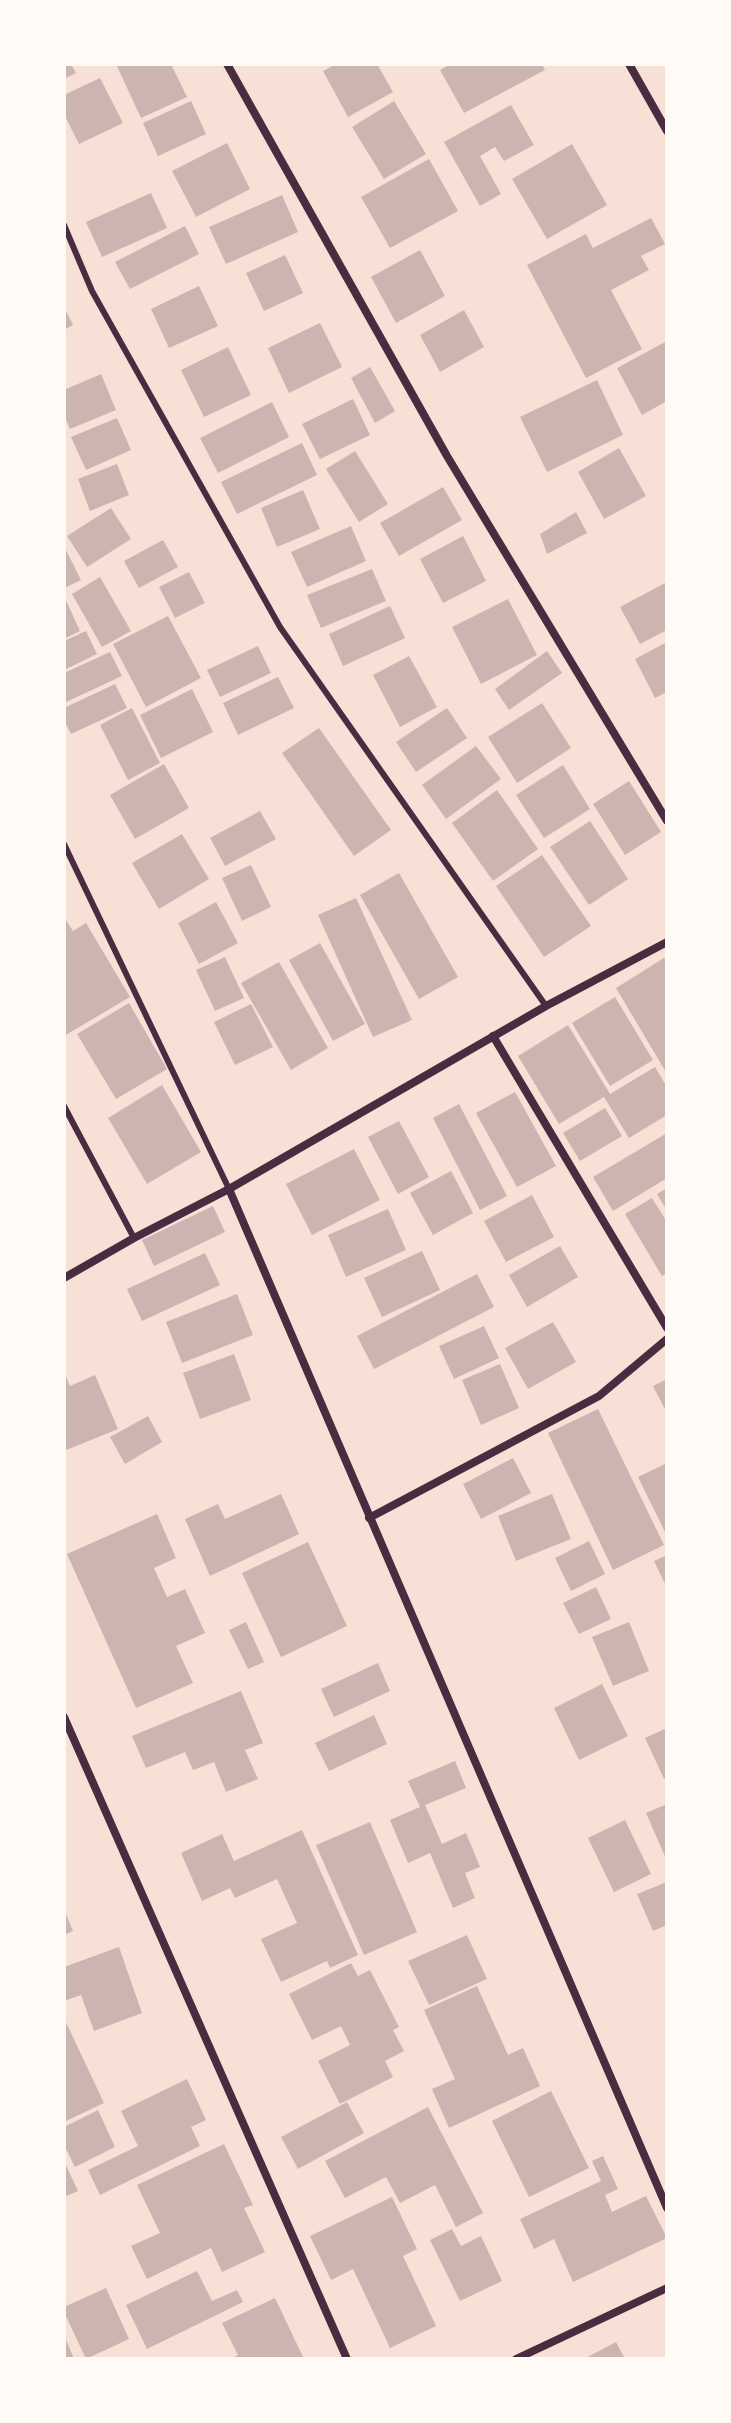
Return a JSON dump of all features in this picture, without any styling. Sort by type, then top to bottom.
[{"type":"street","points":[[227,64],[447,456],[667,821]]},
{"type":"street","points":[[629,64],[667,131]]},
{"type":"street","points":[[64,1278],[229,1189],[546,1006],[667,942]]},
{"type":"street","points":[[493,1036],[667,1328]]},
{"type":"street","points":[[229,1189],[667,2208]]},
{"type":"street","points":[[369,1518],[599,1396],[667,1339]]},
{"type":"street","points":[[64,1717],[347,2359]]},
{"type":"street","points":[[516,2359],[667,2288]]},
{"type":"lane","points":[[64,225],[92,291],[280,627],[546,1006]]},
{"type":"lane","points":[[64,844],[229,1189]]},
{"type":"lane","points":[[64,1106],[134,1238]]},
{"type":"building","points":[[64,64],[71,64],[76,73],[64,79]]},
{"type":"building","points":[[116,64],[171,64],[187,97],[141,118]]},
{"type":"building","points":[[336,64],[377,64],[393,92],[348,117],[323,71]]},
{"type":"building","points":[[451,64],[542,64],[545,70],[464,113],[440,70]]},
{"type":"building","points":[[100,78],[123,123],[79,144],[64,114],[64,95]]},
{"type":"building","points":[[191,101],[206,134],[158,156],[143,123]]},
{"type":"building","points":[[394,101],[426,154],[384,179],[352,127]]},
{"type":"building","points":[[511,105],[534,145],[504,161],[495,147],[480,156],[501,194],[480,206],[444,142]]},
{"type":"building","points":[[227,143],[250,189],[196,217],[172,171]]},
{"type":"building","points":[[572,144],[607,205],[547,239],[512,179]]},
{"type":"building","points":[[429,159],[458,211],[390,248],[361,197]]},
{"type":"building","points":[[151,193],[167,228],[102,257],[86,222]]},
{"type":"building","points":[[282,195],[298,232],[226,264],[209,227]]},
{"type":"building","points":[[651,218],[665,244],[641,256],[649,270],[611,290],[642,349],[586,378],[527,265],[586,234],[593,248]]},
{"type":"building","points":[[185,226],[199,254],[130,289],[115,262]]},
{"type":"building","points":[[420,250],[445,296],[396,323],[371,277]]},
{"type":"building","points":[[285,255],[303,293],[264,311],[246,273]]},
{"type":"building","points":[[199,286],[218,326],[169,348],[151,309]]},
{"type":"building","points":[[64,307],[73,325],[64,330]]},
{"type":"building","points":[[464,310],[484,347],[440,372],[420,335]]},
{"type":"building","points":[[320,323],[342,367],[289,393],[268,348]]},
{"type":"building","points":[[667,341],[667,401],[642,415],[617,368]]},
{"type":"building","points":[[228,347],[251,395],[204,417],[181,370]]},
{"type":"building","points":[[370,367],[395,411],[375,423],[351,378]]},
{"type":"building","points":[[101,374],[116,410],[70,429],[64,415],[64,390]]},
{"type":"building","points":[[597,380],[623,435],[547,472],[520,417]]},
{"type":"building","points":[[353,399],[370,435],[320,459],[302,424]]},
{"type":"building","points":[[272,402],[289,437],[218,473],[200,438]]},
{"type":"building","points":[[117,418],[131,450],[86,470],[71,437]]},
{"type":"building","points":[[302,443],[317,475],[237,514],[221,482]]},
{"type":"building","points":[[619,448],[646,496],[604,519],[578,472]]},
{"type":"building","points":[[355,451],[388,504],[359,522],[326,469]]},
{"type":"building","points":[[117,464],[129,495],[90,511],[78,479]]},
{"type":"building","points":[[443,487],[462,520],[399,556],[380,523]]},
{"type":"building","points":[[303,490],[320,529],[277,547],[261,508]]},
{"type":"building","points":[[111,508],[131,539],[87,567],[67,536]]},
{"type":"building","points":[[576,512],[587,533],[547,554],[540,534]]},
{"type":"building","points":[[351,526],[366,561],[307,587],[291,552]]},
{"type":"building","points":[[463,536],[486,581],[443,603],[420,559]]},
{"type":"building","points":[[163,540],[178,567],[139,588],[124,561]]},
{"type":"building","points":[[64,546],[81,580],[64,588]]},
{"type":"building","points":[[372,569],[386,601],[321,628],[307,595]]},
{"type":"building","points":[[189,572],[205,603],[175,618],[159,587]]},
{"type":"building","points":[[100,577],[131,631],[102,647],[72,594]]},
{"type":"building","points":[[667,582],[667,630],[640,644],[620,607]]},
{"type":"building","points":[[64,596],[80,631],[64,639]]},
{"type":"building","points":[[508,599],[537,655],[481,684],[452,627]]},
{"type":"building","points":[[390,606],[405,638],[343,666],[329,634]]},
{"type":"building","points":[[168,616],[201,678],[146,707],[113,644]]},
{"type":"building","points":[[86,631],[97,654],[64,670],[64,641]]},
{"type":"building","points":[[667,642],[667,692],[655,698],[635,659]]},
{"type":"building","points":[[258,646],[271,673],[220,697],[207,670]]},
{"type":"building","points":[[547,651],[562,673],[509,710],[495,689]]},
{"type":"building","points":[[110,652],[122,676],[64,703],[64,673]]},
{"type":"building","points":[[409,656],[437,707],[400,727],[373,675]]},
{"type":"building","points":[[278,677],[294,708],[238,735],[223,703]]},
{"type":"building","points":[[115,684],[127,708],[71,734],[64,720],[64,708]]},
{"type":"building","points":[[192,689],[213,732],[161,758],[140,715]]},
{"type":"building","points":[[542,703],[571,748],[517,783],[488,737]]},
{"type":"building","points":[[132,708],[160,763],[128,780],[100,725]]},
{"type":"building","points":[[447,708],[467,738],[416,772],[396,742]]},
{"type":"building","points":[[319,728],[391,830],[354,856],[282,753]]},
{"type":"building","points":[[476,746],[501,779],[446,819],[422,785]]},
{"type":"building","points":[[164,764],[189,808],[135,839],[110,795]]},
{"type":"building","points":[[563,765],[590,809],[544,838],[516,795]]},
{"type":"building","points":[[629,781],[661,832],[625,855],[593,804]]},
{"type":"building","points":[[497,790],[538,849],[493,881],[452,823]]},
{"type":"building","points":[[260,811],[276,839],[225,866],[210,838]]},
{"type":"building","points":[[590,821],[628,879],[589,905],[550,847]]},
{"type":"building","points":[[182,834],[209,879],[159,909],[132,863]]},
{"type":"building","points":[[542,855],[591,926],[544,957],[496,886]]},
{"type":"building","points":[[251,865],[271,907],[242,921],[222,878]]},
{"type":"building","points":[[399,873],[458,977],[419,999],[360,895]]},
{"type":"building","points":[[356,898],[412,1020],[373,1037],[318,915]]},
{"type":"building","points":[[216,902],[238,943],[199,964],[178,923]]},
{"type":"building","points":[[64,917],[73,931],[86,923],[130,997],[64,1036]]},
{"type":"building","points":[[320,943],[365,1024],[333,1041],[289,960]]},
{"type":"building","points":[[225,957],[244,998],[215,1011],[196,970]]},
{"type":"building","points":[[664,958],[667,963],[667,1074],[616,988]]},
{"type":"building","points":[[279,962],[328,1048],[291,1070],[241,983]]},
{"type":"building","points":[[615,997],[653,1060],[610,1086],[572,1023]]},
{"type":"building","points":[[129,1003],[167,1069],[116,1099],[77,1034]]},
{"type":"building","points":[[251,1004],[273,1047],[235,1065],[214,1022]]},
{"type":"building","points":[[568,1025],[610,1094],[655,1067],[667,1087],[667,1115],[629,1138],[604,1097],[559,1124],[518,1056]]},
{"type":"building","points":[[162,1085],[201,1152],[147,1184],[108,1118]]},
{"type":"building","points":[[515,1092],[556,1166],[517,1187],[476,1113]]},
{"type":"building","points":[[459,1104],[507,1196],[480,1210],[433,1118]]},
{"type":"building","points":[[605,1108],[622,1136],[580,1161],[563,1133]]},
{"type":"building","points":[[399,1121],[429,1177],[398,1194],[368,1137]]},
{"type":"building","points":[[667,1133],[667,1178],[613,1211],[593,1177]]},
{"type":"building","points":[[354,1149],[380,1200],[312,1235],[286,1184]]},
{"type":"building","points":[[451,1171],[473,1213],[433,1235],[410,1193]]},
{"type":"building","points":[[667,1188],[667,1211],[657,1194]]},
{"type":"building","points":[[532,1195],[554,1237],[506,1262],[484,1221]]},
{"type":"building","points":[[652,1198],[667,1222],[667,1273],[662,1276],[625,1214]]},
{"type":"building","points":[[213,1206],[225,1232],[154,1266],[142,1240]]},
{"type":"building","points":[[388,1209],[406,1250],[346,1277],[328,1235]]},
{"type":"building","points":[[560,1246],[578,1277],[527,1307],[509,1275]]},
{"type":"building","points":[[422,1251],[440,1290],[382,1317],[364,1278]]},
{"type":"building","points":[[205,1253],[220,1285],[142,1321],[127,1289]]},
{"type":"building","points":[[477,1274],[494,1307],[374,1369],[357,1336]]},
{"type":"building","points":[[237,1294],[253,1335],[182,1363],[166,1322]]},
{"type":"building","points":[[553,1322],[576,1362],[528,1389],[505,1348]]},
{"type":"building","points":[[484,1326],[499,1358],[454,1379],[439,1346]]},
{"type":"building","points":[[234,1354],[251,1400],[200,1419],[183,1373]]},
{"type":"building","points":[[500,1364],[519,1408],[481,1425],[462,1380]]},
{"type":"building","points":[[64,1372],[70,1386],[95,1375],[118,1429],[64,1451]]},
{"type":"building","points":[[667,1379],[667,1413],[653,1386]]},
{"type":"building","points":[[598,1409],[664,1545],[613,1570],[548,1433]]},
{"type":"building","points":[[148,1416],[162,1442],[125,1464],[110,1437]]},
{"type":"building","points":[[513,1458],[531,1493],[481,1519],[463,1484]]},
{"type":"building","points":[[667,1463],[667,1531],[665,1532],[638,1477]]},
{"type":"building","points":[[281,1494],[299,1534],[210,1576],[185,1519],[218,1504],[225,1519]]},
{"type":"building","points":[[552,1494],[571,1539],[516,1561],[498,1516]]},
{"type":"building","points":[[157,1514],[176,1558],[154,1568],[167,1597],[185,1589],[205,1633],[176,1646],[193,1683],[136,1708],[67,1554]]},
{"type":"building","points":[[589,1541],[605,1574],[571,1591],[555,1558]]},
{"type":"building","points":[[308,1542],[347,1626],[281,1657],[242,1573]]},
{"type":"building","points":[[667,1555],[667,1588],[654,1561]]},
{"type":"building","points":[[596,1587],[611,1619],[579,1634],[563,1603]]},
{"type":"building","points":[[246,1622],[264,1662],[248,1669],[229,1630]]},
{"type":"building","points":[[629,1622],[649,1671],[613,1686],[592,1637]]},
{"type":"building","points":[[378,1663],[390,1691],[334,1717],[321,1689]]},
{"type":"building","points":[[602,1684],[628,1736],[579,1760],[554,1708]]},
{"type":"building","points":[[241,1691],[263,1743],[245,1750],[258,1779],[226,1792],[214,1762],[193,1770],[185,1752],[146,1768],[132,1736]]},
{"type":"building","points":[[374,1715],[387,1744],[329,1771],[315,1743]]},
{"type":"building","points":[[667,1728],[667,1777],[664,1779],[645,1738]]},
{"type":"building","points":[[455,1761],[466,1788],[425,1805],[442,1844],[466,1833],[480,1867],[465,1873],[475,1898],[453,1908],[430,1853],[408,1863],[390,1820],[420,1807],[408,1781]]},
{"type":"building","points":[[667,1804],[667,1861],[646,1813]]},
{"type":"building","points":[[625,1820],[651,1874],[614,1892],[588,1838]]},
{"type":"building","points":[[370,1822],[417,1932],[364,1955],[316,1845]]},
{"type":"building","points":[[302,1830],[358,1955],[330,1968],[327,1961],[281,1982],[261,1939],[297,1923],[277,1879],[235,1898],[230,1888],[202,1901],[181,1853],[222,1834],[234,1861]]},
{"type":"building","points":[[667,1882],[667,1925],[653,1931],[637,1894]]},
{"type":"building","points":[[64,1909],[73,1931],[64,1935]]},
{"type":"building","points":[[467,1935],[487,1979],[429,2005],[408,1961]]},
{"type":"building","points":[[119,1947],[142,2013],[94,2031],[81,1995],[64,2001],[64,1967]]},
{"type":"building","points":[[351,1963],[358,1976],[370,1970],[399,2027],[393,2030],[404,2051],[385,2061],[393,2077],[340,2104],[318,2061],[350,2045],[341,2026],[312,2040],[289,1994]]},
{"type":"building","points":[[477,1986],[508,2055],[523,2048],[540,2086],[449,2128],[432,2089],[455,2079],[424,2010]]},
{"type":"building","points":[[64,2018],[104,2103],[64,2122]]},
{"type":"building","points":[[187,2079],[206,2120],[191,2127],[200,2146],[100,2195],[88,2170],[138,2146],[121,2111]]},
{"type":"building","points":[[551,2091],[589,2168],[529,2197],[492,2121]]},
{"type":"building","points":[[347,2102],[364,2133],[298,2169],[281,2137]]},
{"type":"building","points":[[428,2107],[483,2213],[456,2227],[435,2185],[400,2203],[386,2177],[345,2198],[325,2161]]},
{"type":"building","points":[[98,2110],[115,2147],[75,2167],[64,2145],[64,2127]]},
{"type":"building","points":[[224,2144],[253,2205],[244,2208],[265,2252],[222,2272],[211,2248],[147,2279],[131,2246],[160,2233],[137,2185]]},
{"type":"building","points":[[603,2156],[618,2189],[605,2195],[612,2212],[646,2196],[667,2238],[573,2282],[554,2239],[534,2249],[520,2219],[601,2181],[592,2161]]},
{"type":"building","points":[[64,2161],[78,2191],[64,2197]]},
{"type":"building","points":[[392,2197],[417,2249],[403,2256],[436,2326],[390,2348],[353,2269],[331,2280],[310,2236]]},
{"type":"building","points":[[452,2229],[461,2246],[481,2236],[502,2281],[460,2301],[430,2240]]},
{"type":"building","points":[[197,2271],[212,2301],[237,2290],[243,2302],[147,2349],[126,2305]]},
{"type":"building","points":[[106,2288],[129,2339],[86,2359],[64,2307]]},
{"type":"building","points":[[275,2298],[304,2359],[230,2359],[238,2355],[222,2323]]},
{"type":"building","points":[[64,2335],[74,2359],[64,2359]]},
{"type":"building","points":[[616,2342],[625,2359],[584,2359]]}]
